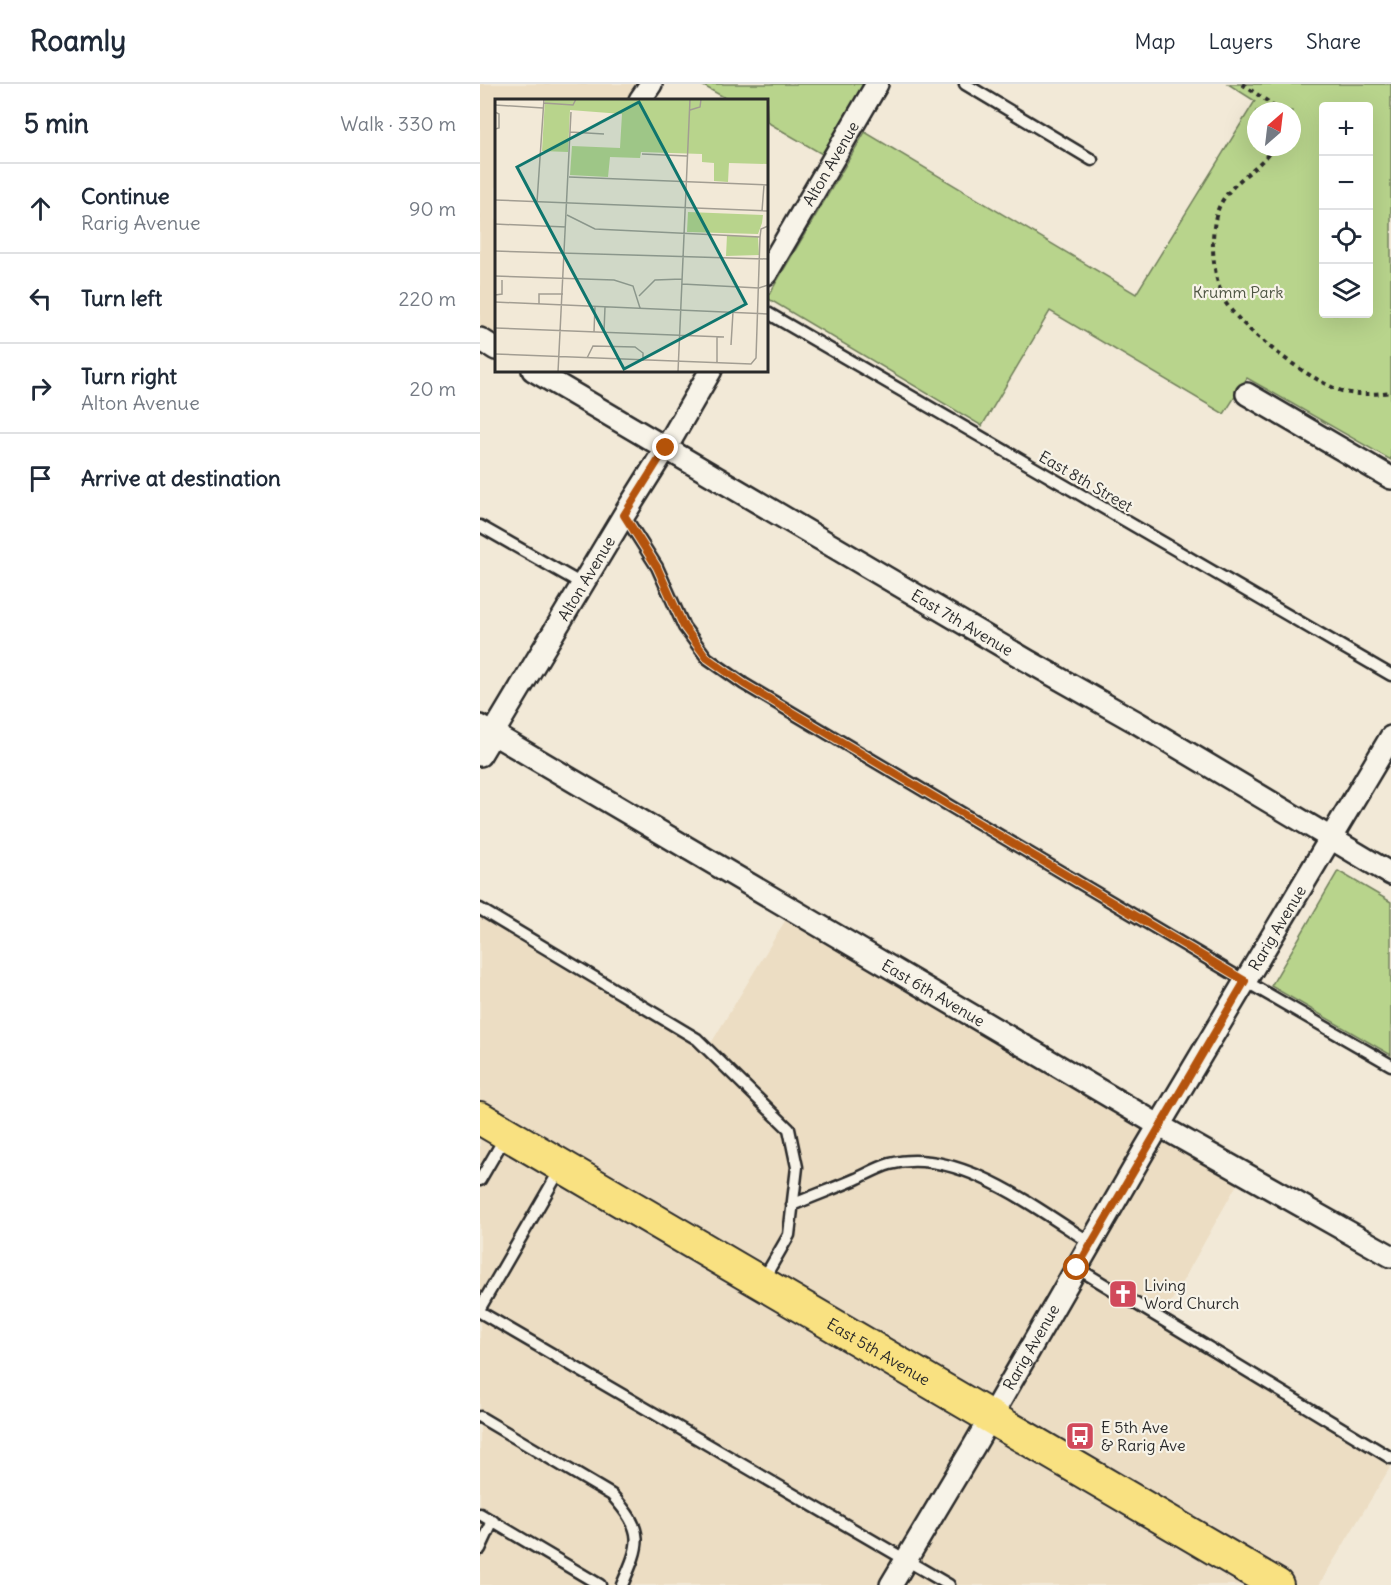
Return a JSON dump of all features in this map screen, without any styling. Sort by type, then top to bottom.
[{"type":"main road","name":"East 5th Avenue","points":[[480,1118],[1276,1585]]},
{"type":"street","points":[[641,99],[651,84]]},
{"type":"street","name":"Alton Avenue","points":[[768,271],[877,84]]},
{"type":"street","name":"East 7th Avenue","points":[[536,372],[1136,722],[1391,874]]},
{"type":"street","name":"Alton Avenue","points":[[480,755],[486,730],[582,584],[710,372]]},
{"type":"street","points":[[1248,394],[1391,478]]},
{"type":"street","name":"East 6th Avenue","points":[[486,730],[1160,1126],[1391,1256]]},
{"type":"street","name":"Rarig Avenue","points":[[891,1585],[1324,846],[1391,737]]},
{"type":"lane","points":[[964,84],[1092,160]]},
{"type":"lane","name":"East 8th Street","points":[[768,313],[1391,675]]},
{"type":"lane","points":[[624,515],[657,567],[684,627],[707,658],[754,690],[1391,1065]]},
{"type":"lane","points":[[480,526],[582,584]]},
{"type":"lane","points":[[480,909],[697,1039],[789,1130],[797,1167],[789,1235],[761,1283]]},
{"type":"lane","points":[[480,1180],[507,1134]]},
{"type":"lane","points":[[792,1205],[890,1164],[912,1161],[933,1163],[959,1167],[988,1180],[1091,1243]]},
{"type":"lane","points":[[562,1166],[480,1310],[949,1585]]},
{"type":"lane","points":[[1077,1268],[1391,1458]]},
{"type":"lane","points":[[480,1417],[612,1495],[626,1511],[636,1528],[637,1550],[622,1585]]},
{"type":"lane","points":[[480,1514],[600,1585]]},
{"type":"lane","points":[[480,1549],[493,1521]]},
{"type":"path","points":[[1242,84],[1269,102]]},
{"type":"path","points":[[1265,156],[1225,195],[1216,216],[1213,244],[1216,276],[1224,299],[1240,321],[1287,360],[1321,381],[1348,393],[1391,392]]},
{"type":"shaded area","points":[[480,84],[653,84],[644,99],[495,99],[495,344],[480,336]]},
{"type":"shaded area","points":[[794,906],[1246,1168],[1162,1318],[1391,1449],[1391,1466],[1319,1585],[480,1585],[480,916],[707,1050]]},
{"type":"green space","points":[[700,84],[864,84],[822,154],[768,123],[768,99],[727,99]]},
{"type":"green space","name":"Krumm Park","points":[[1228,84],[1391,84],[1391,460],[1247,378],[1224,414],[1050,311],[982,426],[768,299],[865,132],[1136,294],[1247,114],[1247,156],[1301,156],[1301,102],[1254,102]]},
{"type":"green space","points":[[1338,871],[1391,902],[1391,1055],[1271,986]]},
{"type":"place","name":"Living Word Church","points":[[1123,1294]]},
{"type":"place","name":"E 5th Ave & Rarig Ave","points":[[1080,1436]]},
{"type":"route","points":[[666,448],[624,515],[657,567],[684,627],[707,658],[744,684],[1245,981],[1077,1268]]}]
